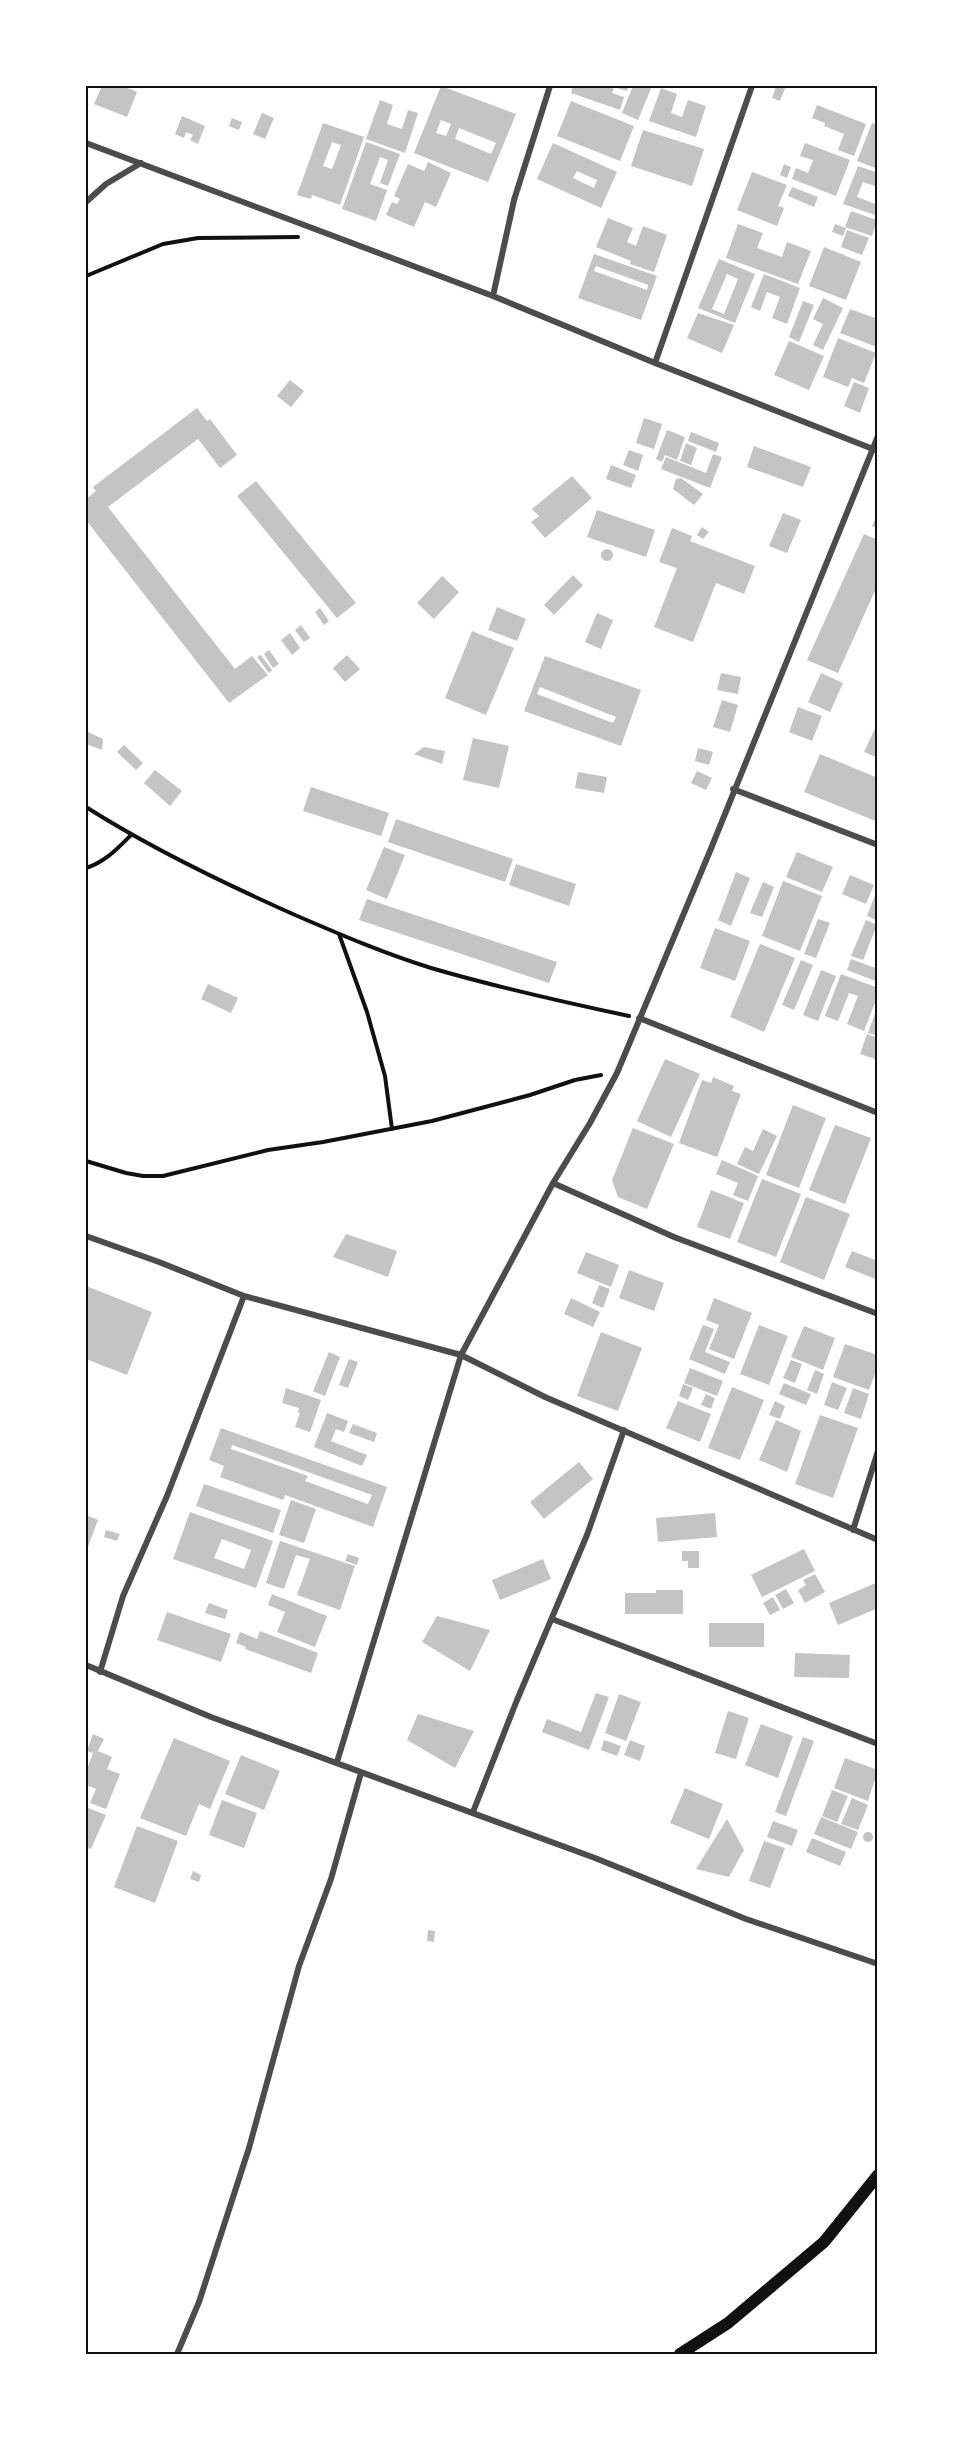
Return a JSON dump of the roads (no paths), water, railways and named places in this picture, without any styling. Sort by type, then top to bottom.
[{"type":"main road","points":[[680,2355],[728,2323],[824,2242],[878,2175]]},
{"type":"street","points":[[493,296],[514,200],[550,86]]},
{"type":"street","points":[[655,363],[752,86]]},
{"type":"street","points":[[86,142],[493,296],[875,450]]},
{"type":"street","points":[[86,202],[106,184],[141,163]]},
{"type":"street","points":[[337,1762],[461,1355],[553,1183],[617,1073],[875,450],[878,436]]},
{"type":"street","points":[[733,789],[878,845]]},
{"type":"street","points":[[639,1018],[878,1113]]},
{"type":"street","points":[[553,1183],[674,1237],[878,1314]]},
{"type":"street","points":[[86,1236],[244,1296],[461,1355],[545,1397],[878,1540]]},
{"type":"street","points":[[100,1672],[123,1596],[168,1496],[244,1296]]},
{"type":"street","points":[[473,1812],[587,1534],[624,1430]]},
{"type":"street","points":[[853,1530],[878,1451]]},
{"type":"street","points":[[552,1619],[878,1744]]},
{"type":"street","points":[[86,1665],[211,1717],[473,1812],[746,1918],[878,1964]]},
{"type":"street","points":[[177,2355],[199,2302],[245,2159],[299,1966],[331,1879],[361,1773]]}]
